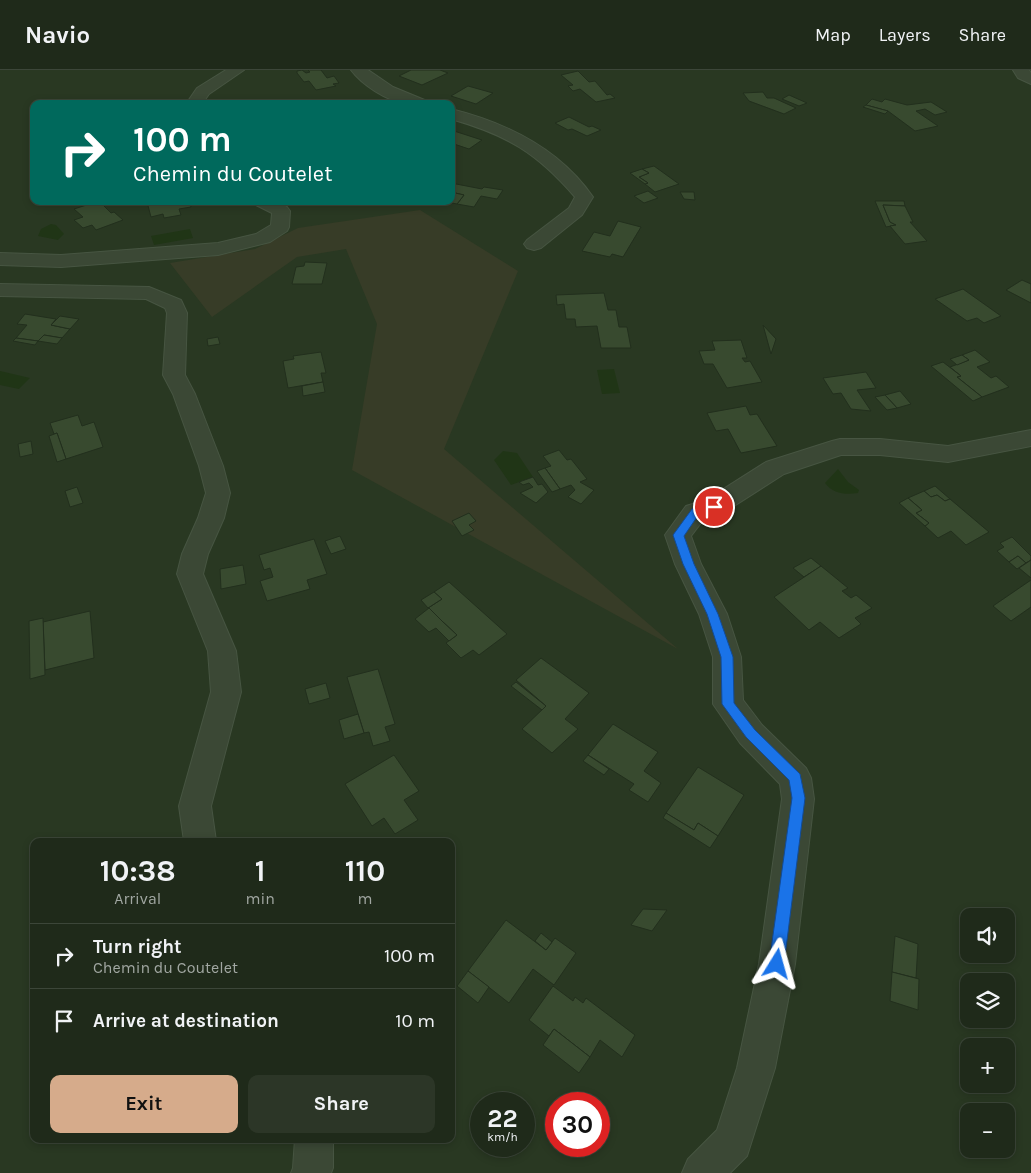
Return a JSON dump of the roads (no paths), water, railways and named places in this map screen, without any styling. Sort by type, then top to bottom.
[{"type":"street","points":[[197,100],[203,91],[236,70]]},
{"type":"street","points":[[358,70],[372,83],[411,100]]},
{"type":"street","points":[[1021,70],[1023,75],[1031,79]]},
{"type":"street","points":[[455,115],[510,134],[563,172],[584,197],[576,211],[534,244]]},
{"type":"street","points":[[0,259],[61,261],[218,249],[263,238],[280,227],[281,211],[270,205]]},
{"type":"street","points":[[0,290],[149,293],[174,304],[177,313],[174,375],[184,394],[211,466],[218,493],[211,518],[195,554],[190,574],[222,651],[226,692],[195,806],[200,838]]},
{"type":"street","points":[[702,1173],[734,1142],[756,1068],[777,964],[798,798],[795,778],[751,734],[728,704],[727,657],[713,614],[688,564],[678,535],[695,512],[714,507],[775,468],[840,447],[880,447],[948,454],[1031,438]]},
{"type":"street","points":[[311,1173],[313,1168],[314,1143]]}]
